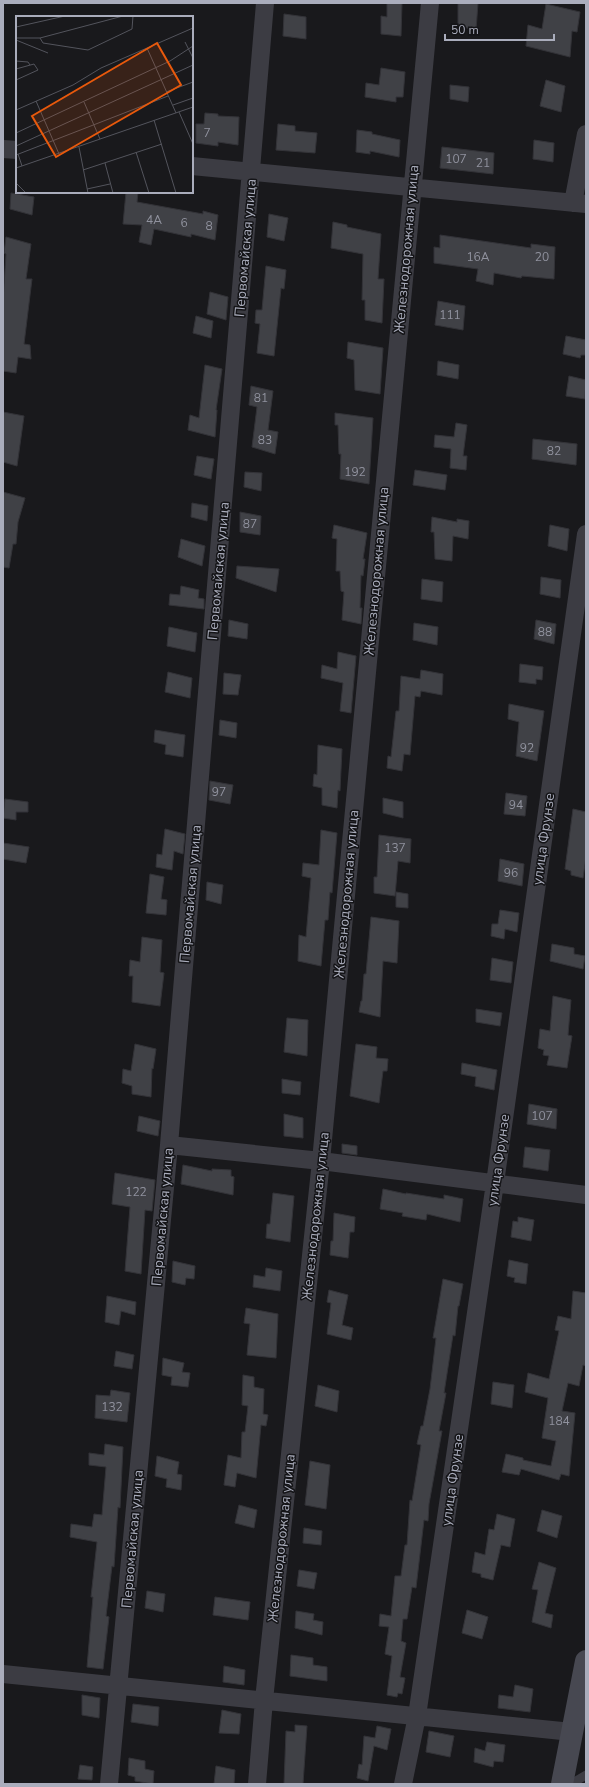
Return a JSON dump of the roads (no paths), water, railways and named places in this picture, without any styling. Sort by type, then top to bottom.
[{"type":"main road","points":[[562,1784],[586,1661]]},
{"type":"street","name":"Первомайская улица","points":[[109,1784],[169,1145],[252,172],[265,3]]},
{"type":"street","name":"Железнодорожная улица","points":[[257,1784],[264,1700],[321,1161],[430,3]]},
{"type":"street","points":[[193,166],[580,204],[586,134]]},
{"type":"street","points":[[3,149],[16,150]]},
{"type":"street","name":"улица Фрунзе","points":[[403,1784],[417,1716],[495,1183],[586,534]]},
{"type":"street","points":[[169,1145],[321,1161],[586,1195]]},
{"type":"street","points":[[3,1674],[572,1732]]},
{"type":"lane","points":[[571,1784],[586,1775]]}]
